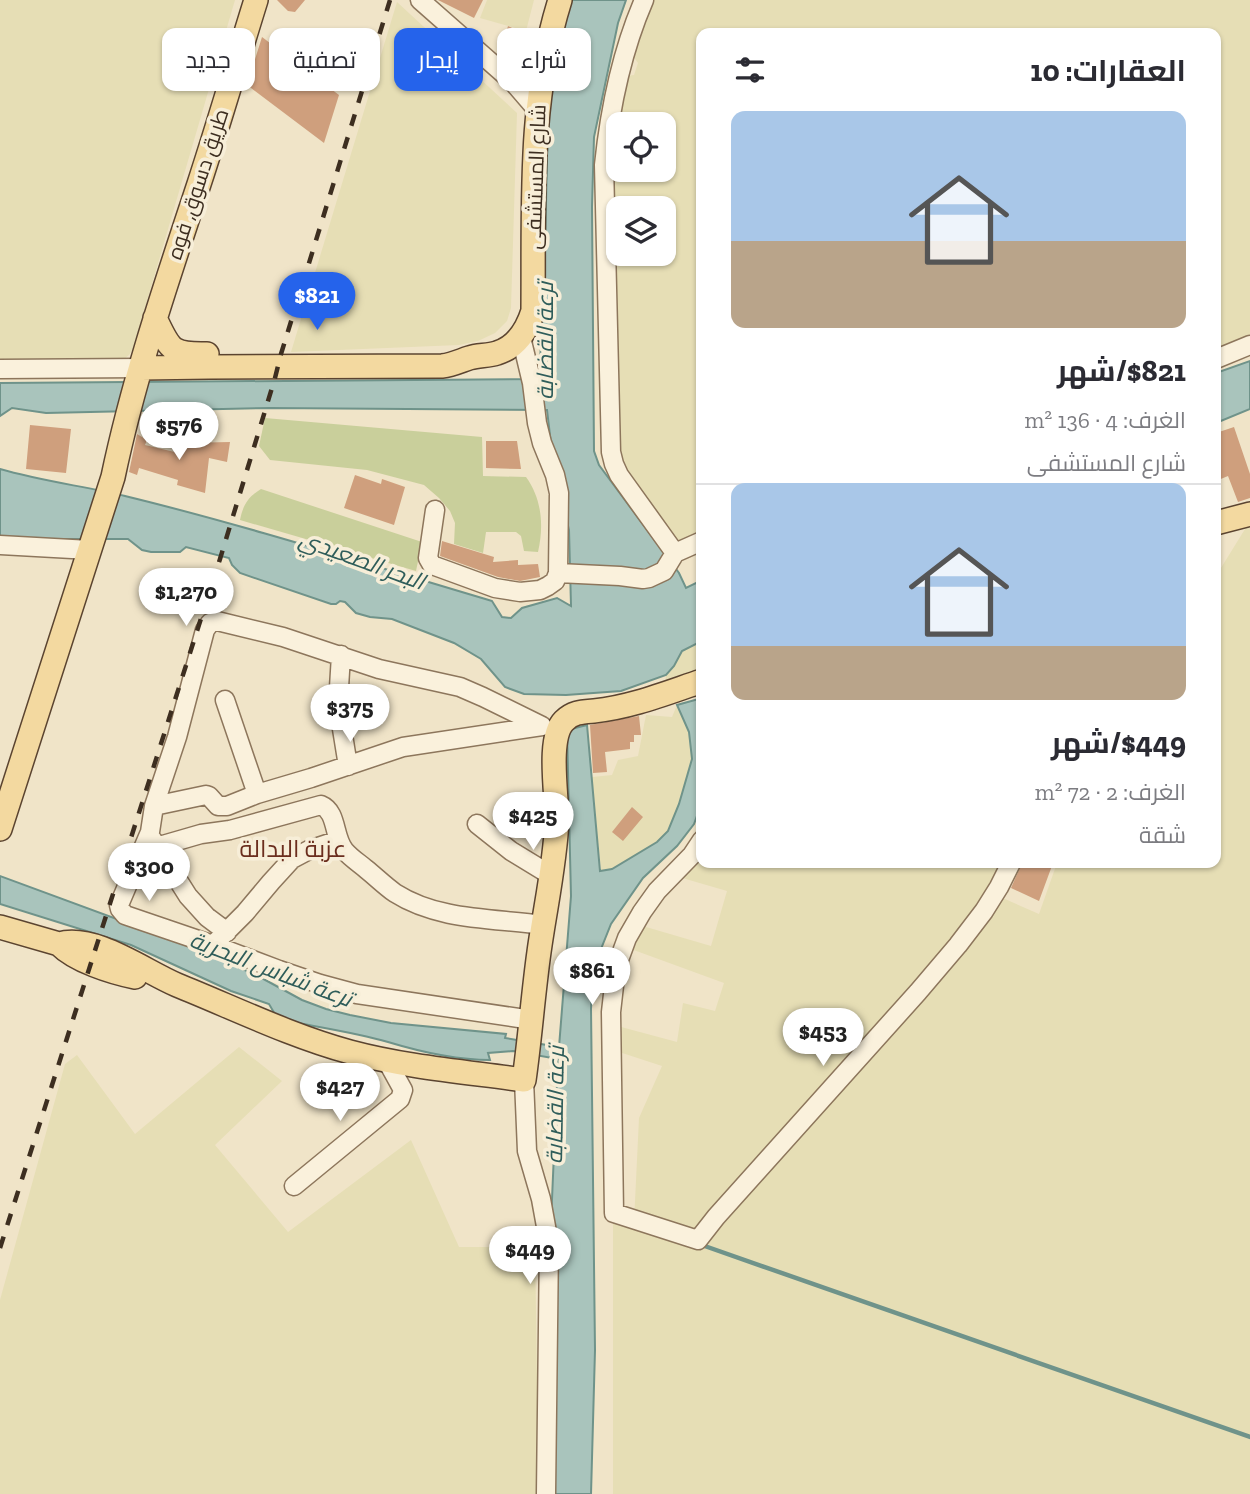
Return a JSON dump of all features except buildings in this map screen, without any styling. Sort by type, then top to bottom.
[{"type":"main road","name":"طريق دسوق, فوه","points":[[91,545],[113,477],[124,424],[155,318],[256,0]]},
{"type":"main road","name":"شارع المستشفى","points":[[521,337],[529,325],[533,311],[533,161],[537,110],[545,60],[560,0]]},
{"type":"main road","points":[[155,318],[174,350],[211,360]]},
{"type":"main road","points":[[141,369],[211,360],[434,353],[468,358],[498,353],[521,337]]},
{"type":"main road","points":[[1221,522],[1250,514]]},
{"type":"main road","points":[[0,829],[91,545]]},
{"type":"main road","points":[[0,926],[58,944],[76,942],[96,947],[136,963],[159,978],[316,1042],[351,1053],[524,1080],[543,925],[552,876],[557,806],[556,733],[569,718],[640,702],[696,683]]},
{"type":"street","points":[[420,0],[513,82],[537,110]]},
{"type":"street","points":[[645,0],[615,87],[604,165],[611,452],[619,475],[675,553]]},
{"type":"street","points":[[435,510],[428,558],[436,568],[495,588],[520,592],[540,590],[555,581],[558,573],[559,494],[555,475],[542,443],[521,337]]},
{"type":"street","points":[[1221,357],[1250,345]]},
{"type":"street","points":[[0,369],[141,369]]},
{"type":"street","points":[[558,573],[649,578],[664,571],[675,553],[696,544]]},
{"type":"street","points":[[0,545],[91,545]]},
{"type":"street","points":[[530,1036],[320,984],[125,915],[119,905],[153,839],[153,806],[177,737],[205,630],[210,623],[217,621],[283,637],[379,669],[460,687],[483,696],[569,718]]},
{"type":"street","points":[[341,655],[338,704],[348,765]]},
{"type":"street","points":[[225,701],[257,794]]},
{"type":"street","points":[[153,806],[206,795],[218,806],[227,806],[403,747],[569,718]]},
{"type":"street","points":[[153,839],[230,830],[321,805],[331,813],[342,847],[396,893],[430,909],[465,917],[543,925]]},
{"type":"street","points":[[477,824],[510,851],[552,876]]},
{"type":"street","points":[[153,839],[188,897],[227,932]]},
{"type":"street","points":[[213,945],[292,859],[339,840]]},
{"type":"street","points":[[696,849],[657,891],[627,938],[616,968],[611,1012],[614,1213],[698,1240],[919,992],[984,911],[1009,868]]},
{"type":"street","points":[[294,1186],[400,1099],[402,1090],[387,1060]]},
{"type":"street","points":[[524,1080],[527,1151],[541,1199],[549,1243],[546,1494]]},
{"type":"shaded area","points":[[0,0],[235,0],[227,28],[162,28],[162,91],[208,91],[133,349],[123,360],[0,362]]},
{"type":"shaded area","points":[[487,0],[534,0],[527,28],[515,28],[480,18]]},
{"type":"shaded area","points":[[648,0],[1250,0],[1250,338],[1221,348],[1221,28],[696,28],[696,538],[682,544],[676,541],[617,460],[611,266],[676,266],[676,196],[609,196],[609,182],[676,182],[676,112],[618,112],[625,76],[634,75],[638,63],[632,55]]},
{"type":"shaded area","points":[[397,2],[425,28],[394,28],[394,91],[483,91],[483,82],[517,113],[511,308],[507,321],[495,333],[478,341],[459,345],[291,352],[370,91],[380,91],[380,58]]},
{"type":"shaded area","points":[[1250,521],[1250,1494],[613,1494],[613,1220],[634,1222],[639,1118],[662,1066],[610,1049],[610,1024],[677,1042],[683,1003],[715,1011],[724,983],[620,945],[629,922],[711,946],[727,891],[672,875],[696,844],[696,868],[998,868],[989,892],[1039,914],[1055,868],[1221,868],[1221,568]]},
{"type":"shaded area","points":[[696,644],[696,680],[665,689],[666,675],[682,651]]},
{"type":"shaded area","points":[[677,705],[689,732],[692,759],[668,831],[657,842],[612,869],[601,871],[592,777],[612,775],[618,760],[638,756],[646,715],[672,717]]},
{"type":"shaded area","points":[[239,1047],[282,1081],[215,1145],[288,1232],[411,1140],[459,1247],[535,1247],[537,1494],[0,1494],[0,1300],[65,1064],[77,1055],[135,1134]]},
{"type":"green space","points":[[265,418],[482,437],[483,476],[526,477],[531,485],[540,513],[538,552],[524,551],[521,536],[516,532],[486,532],[483,553],[454,544],[455,523],[450,511],[424,485],[367,470],[270,460],[259,446]]},
{"type":"green space","points":[[261,489],[422,542],[416,571],[240,520],[247,502]]},
{"type":"water","name":"ترعة القضابة","points":[[571,0],[626,0],[618,23],[594,137],[594,451],[599,465],[679,573],[686,588],[696,583],[696,644],[682,651],[666,675],[621,691],[566,695],[524,694],[505,687],[481,659],[454,643],[392,619],[356,613],[345,602],[331,604],[240,573],[229,558],[186,547],[180,552],[151,552],[142,550],[128,539],[0,542],[0,469],[125,496],[309,546],[492,601],[502,617],[511,618],[522,608],[557,598],[571,606],[569,530],[552,452],[547,410],[270,408],[46,413],[12,408],[0,416],[0,383],[542,379],[540,362],[548,116],[552,91],[591,91],[591,28],[564,28]]},
{"type":"water","points":[[1250,361],[1250,409],[1221,421],[1221,371]]},
{"type":"water","points":[[696,700],[696,818],[677,846],[643,878],[611,924],[593,969],[591,1009],[595,1350],[591,1494],[548,1494],[550,1246],[558,1059],[513,1051],[488,1053],[490,1060],[451,1057],[362,1035],[282,1020],[276,1016],[269,1004],[231,991],[131,945],[0,904],[0,876],[198,949],[326,1009],[391,1023],[506,1034],[505,1038],[559,1047],[571,896],[567,730],[587,725],[600,871],[612,869],[657,842],[668,831],[679,804],[692,759],[689,732],[677,705]]},
{"type":"waterway","points":[[699,1244],[1250,1437]]},
{"type":"railway","points":[[0,1248],[220,559],[390,0]]},
{"type":"district","name":"عزبة البدالة","points":[[293,849]]},
{"type":"water label","name":"البحر الصعيدي","points":[[362,560]]},
{"type":"water label","name":"ترعة شباس البحرية","points":[[271,969]]}]
